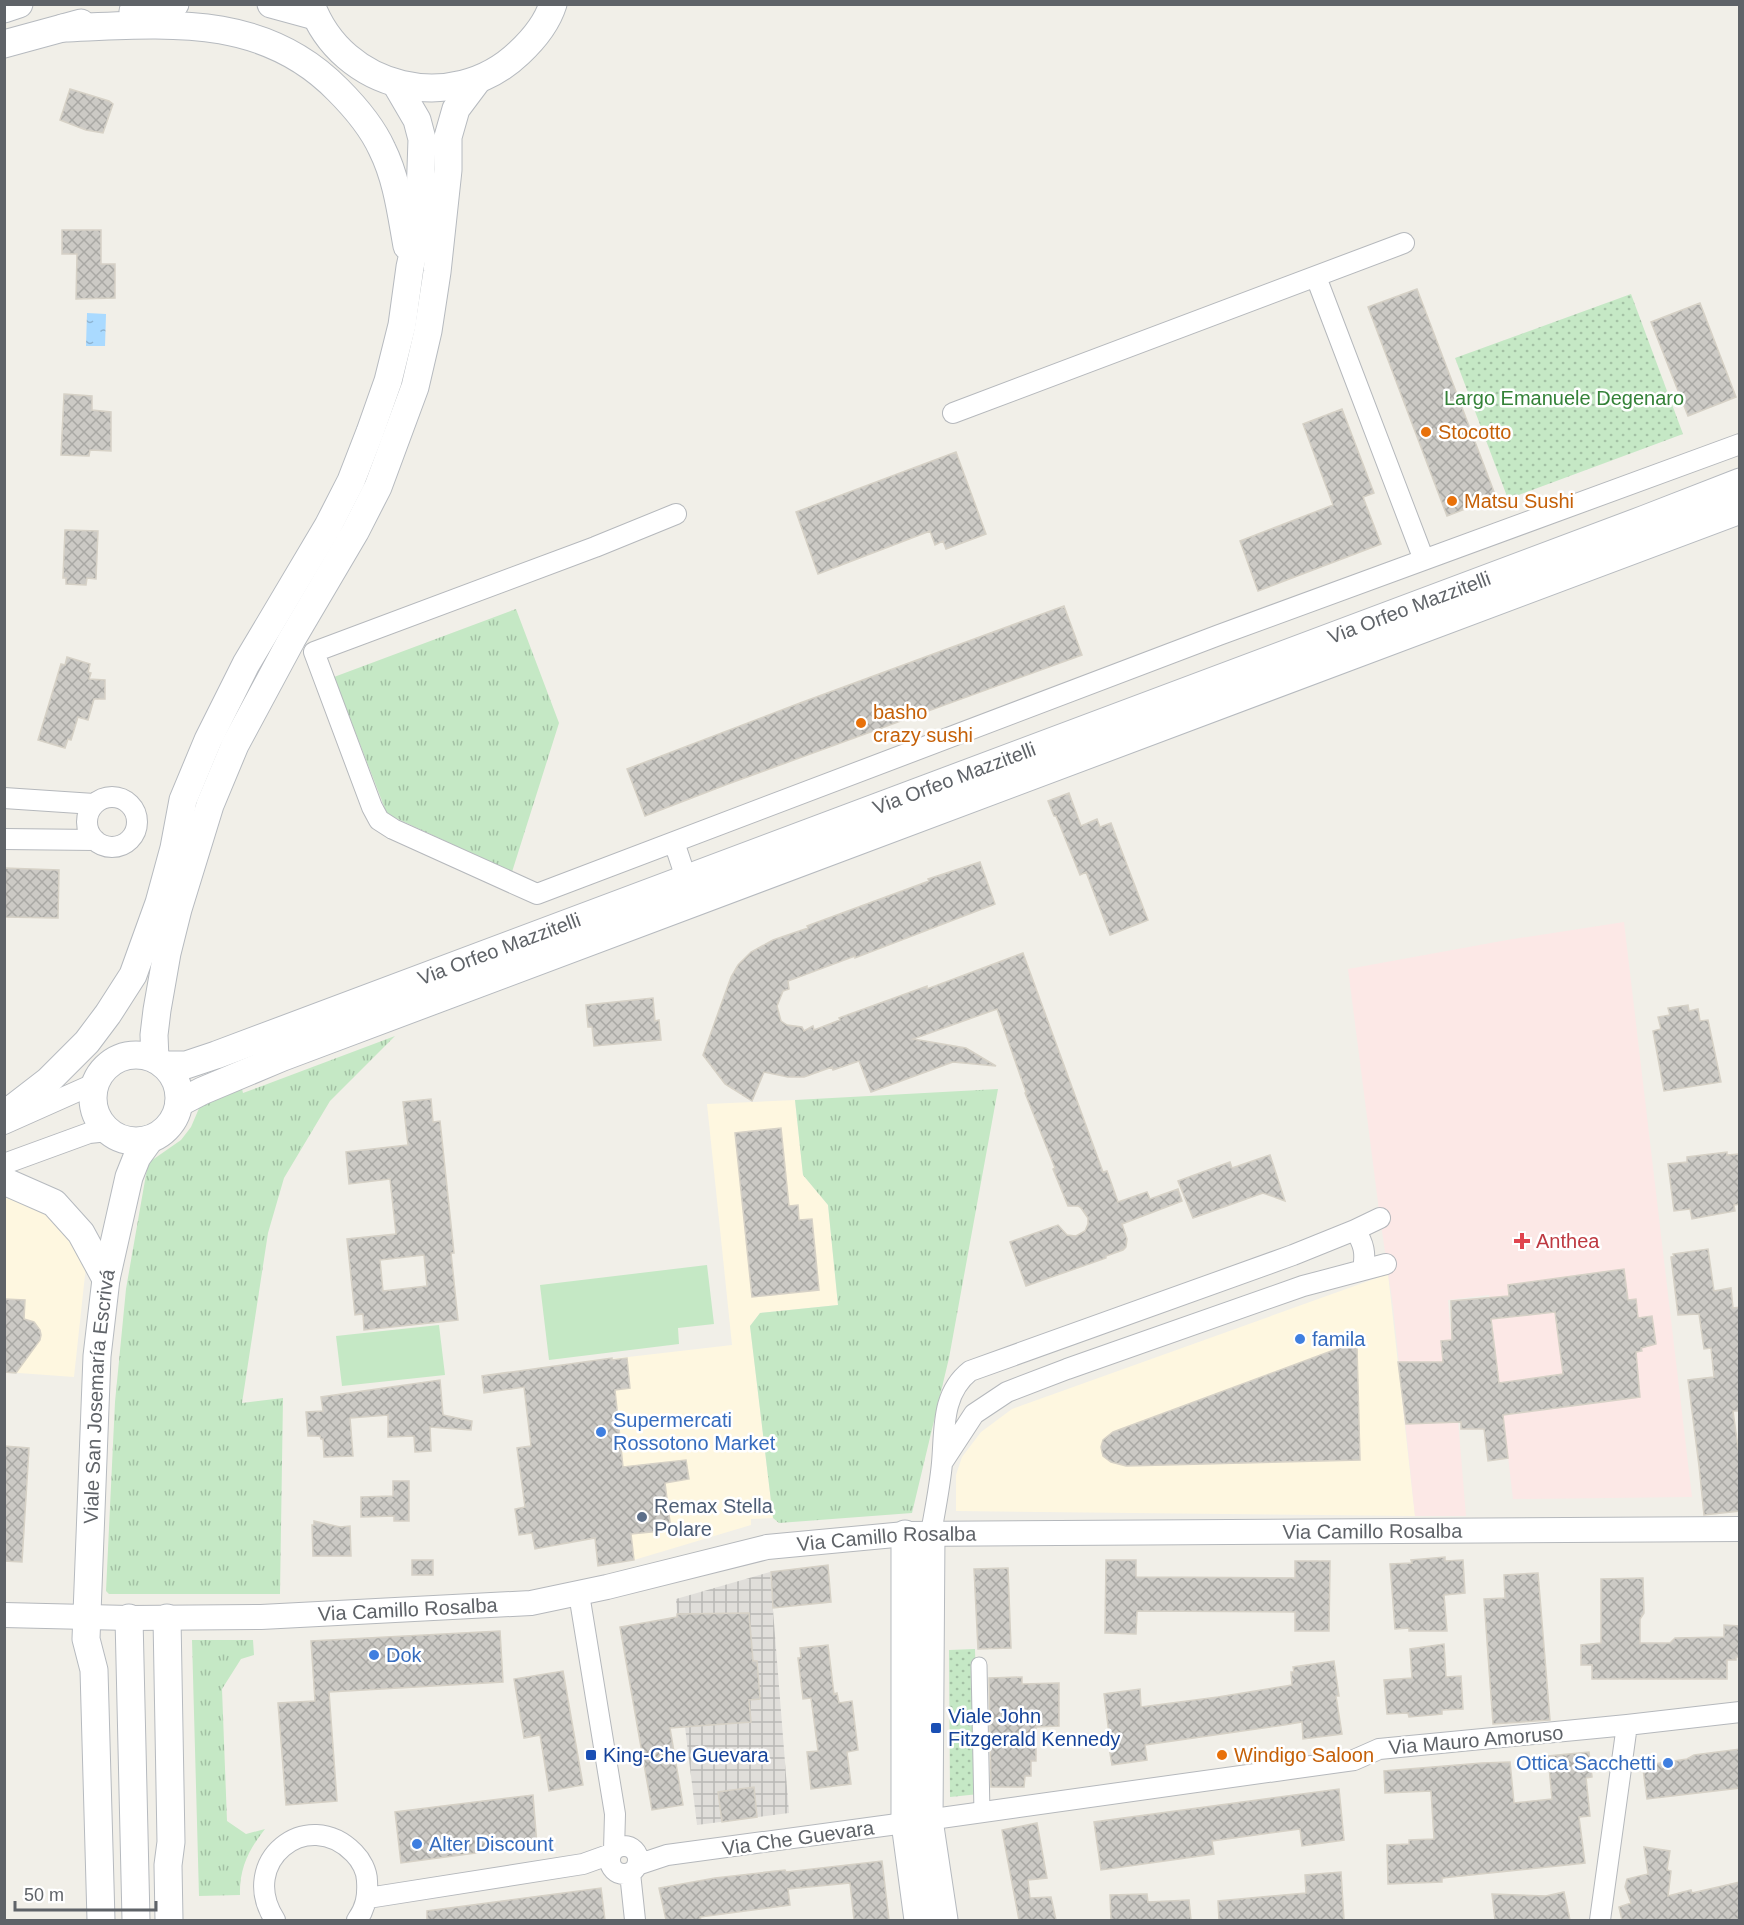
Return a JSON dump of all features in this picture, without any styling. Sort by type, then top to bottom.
[{"type":"main road","points":[[4,9],[19,4]]},
{"type":"main road","points":[[4,44],[118,13],[175,4]]},
{"type":"main road","points":[[271,4],[313,10],[329,39],[348,58],[371,74],[396,84],[423,88],[450,87],[477,81],[507,64],[533,40],[553,4]]},
{"type":"main road","points":[[63,28],[162,24],[206,27],[247,35],[286,51],[323,75],[357,110],[382,148],[397,189],[410,267]]},
{"type":"main road","points":[[112,1134],[128,1140],[150,1139],[167,1129],[177,1112],[179,1102],[176,1082],[160,1062],[154,1035],[167,953],[181,899],[210,805],[240,735],[378,487],[415,387],[428,331],[437,272],[448,170],[448,137],[456,109],[477,81]]},
{"type":"main road","points":[[4,1115],[48,1081],[87,1042],[133,975],[159,903],[174,849],[183,800],[208,740],[246,664],[328,526],[355,471],[388,381],[402,325],[410,267],[419,227],[422,139],[417,120],[396,84]]},
{"type":"main road","name":"Via Orfeo Mazzitelli","points":[[1650,531],[1740,482]]},
{"type":"main road","name":"Via Orfeo Mazzitelli","points":[[179,1102],[283,1057],[921,804],[1650,531],[1740,510]]},
{"type":"main road","name":"Via Orfeo Mazzitelli","points":[[160,1062],[186,1065],[216,1055],[686,878],[921,804]]},
{"type":"main road","points":[[129,1177],[126,1154],[101,1123],[94,1104],[96,1083],[101,1074],[135,1041],[153,957],[159,903]]},
{"type":"main road","points":[[116,1060],[136,1055],[160,1062]]},
{"type":"main road","points":[[129,1177],[137,1157],[150,1139]]},
{"type":"main road","name":"Viale San Josemaría Escrivá","points":[[101,1920],[94,1670],[86,1639],[86,1618],[97,1356],[106,1279],[129,1177]]},
{"type":"main road","points":[[4,1181],[54,1203],[81,1233],[106,1279]]},
{"type":"main road","points":[[918,1920],[919,1533]]},
{"type":"main road","points":[[129,1618],[136,1920]]},
{"type":"main road","points":[[167,1618],[171,1842],[168,1865],[169,1920]]},
{"type":"main road","points":[[133,1805],[153,1821],[171,1842]]},
{"type":"main road","points":[[917,1822],[944,1920]]},
{"type":"street","points":[[953,412],[1404,243]]},
{"type":"street","points":[[1316,277],[1424,560]]},
{"type":"street","name":"Via Orfeo Mazzitelli","points":[[676,514],[584,551],[314,652],[372,807],[379,820],[393,829],[537,894],[1208,639],[1740,444]]},
{"type":"street","points":[[4,798],[94,804],[109,797],[125,800],[136,813],[137,821],[136,830],[126,843],[110,847],[95,840],[4,839]]},
{"type":"street","points":[[94,804],[87,819],[87,826],[95,840]]},
{"type":"street","points":[[674,842],[686,878]]},
{"type":"street","points":[[4,1124],[96,1083]]},
{"type":"street","points":[[4,1164],[89,1133],[112,1134]]},
{"type":"street","points":[[919,1533],[942,1462],[949,1400],[960,1379],[977,1368],[1293,1255],[1380,1218]]},
{"type":"street","points":[[1355,1230],[1362,1241],[1365,1255],[1363,1270]]},
{"type":"street","points":[[1293,1255],[1299,1262],[1303,1275],[1303,1286]]},
{"type":"street","points":[[942,1462],[974,1414],[1007,1392],[1303,1286],[1386,1264]]},
{"type":"street","points":[[1165,1301],[1176,1330]]},
{"type":"street","points":[[1057,1340],[1067,1369]]},
{"type":"street","name":"Via Camillo Rosalba","points":[[4,1615],[86,1618],[291,1616],[531,1603],[579,1594],[767,1547],[919,1533],[1740,1528]]},
{"type":"street","points":[[579,1594],[633,1914]]},
{"type":"street","points":[[979,1665],[982,1813]]},
{"type":"street","name":"Via Mauro Amoruso","points":[[917,1822],[1354,1760],[1379,1749],[1740,1712]]},
{"type":"street","points":[[1600,1920],[1628,1725]]},
{"type":"street","name":"Via Che Guevara","points":[[368,1898],[583,1864],[917,1822]]},
{"type":"street","points":[[275,1920],[264,1898],[264,1879],[268,1865],[283,1846],[296,1839],[322,1835],[344,1843],[360,1859],[367,1876],[368,1898],[357,1920]]},
{"type":"shaded area","name":"Anthea","points":[[1624,922],[1692,1497],[1513,1499],[1489,1295],[1448,1300],[1466,1516],[1415,1516],[1393,1306],[1348,969],[1507,940]]},
{"type":"shaded area","points":[[795,1100],[803,1175],[828,1205],[838,1305],[760,1313],[750,1326],[773,1518],[751,1519],[751,1525],[634,1560],[598,1566],[576,1363],[732,1345],[707,1104]]},
{"type":"shaded area","points":[[5,1194],[45,1214],[71,1235],[86,1266],[74,1377],[5,1372]]},
{"type":"shaded area","name":"famila","points":[[1388,1274],[1415,1516],[956,1511],[956,1475],[962,1457],[981,1432],[1012,1409]]},
{"type":"shaded area","points":[[770,1572],[789,1813],[697,1825],[685,1727],[676,1599]]},
{"type":"green space","name":"Largo Emanuele Degenaro","points":[[1631,294],[1683,434],[1508,499],[1455,358]]},
{"type":"green space","points":[[516,609],[559,723],[512,872],[387,814],[334,677]]},
{"type":"green space","points":[[395,1036],[330,1101],[284,1178],[268,1233],[242,1403],[283,1398],[280,1594],[109,1594],[106,1591],[115,1402],[126,1289],[148,1163],[181,1140],[191,1127],[200,1106],[242,1089],[243,1093]]},
{"type":"green space","points":[[998,1089],[949,1358],[912,1513],[779,1523],[773,1518],[750,1326],[760,1313],[838,1305],[828,1205],[803,1175],[795,1100]]},
{"type":"green space","points":[[707,1265],[714,1324],[678,1328],[679,1344],[549,1360],[540,1285]]},
{"type":"green space","points":[[439,1325],[445,1375],[342,1386],[336,1336]]},
{"type":"green space","points":[[192,1640],[253,1640],[254,1655],[241,1659],[222,1689],[227,1821],[246,1834],[265,1829],[246,1860],[241,1877],[240,1895],[199,1896]]},
{"type":"green space","points":[[975,1649],[979,1794],[950,1797],[949,1650]]},
{"type":"water","points":[[87,313],[106,314],[105,346],[86,346]]},
{"type":"building","points":[[70,89],[113,104],[103,133],[86,130],[60,120]]},
{"type":"building","points":[[62,230],[101,230],[101,264],[115,264],[115,298],[76,299],[77,254],[62,254]]},
{"type":"building","points":[[1417,289],[1496,497],[1447,516],[1368,307]]},
{"type":"building","points":[[1700,303],[1736,397],[1688,416],[1651,322]]},
{"type":"building","points":[[64,394],[92,396],[92,410],[111,412],[111,451],[90,450],[89,456],[61,455]]},
{"type":"building","points":[[1342,409],[1374,493],[1363,497],[1381,544],[1258,591],[1240,541],[1333,505],[1303,424]]},
{"type":"building","points":[[956,452],[986,534],[946,549],[943,541],[935,545],[930,531],[818,574],[796,512]]},
{"type":"building","points":[[65,530],[98,531],[96,579],[87,578],[86,585],[66,584],[66,578],[63,578]]},
{"type":"building","points":[[1064,606],[1082,655],[645,816],[627,769]]},
{"type":"building","points":[[67,657],[90,664],[89,679],[105,680],[105,699],[94,699],[88,720],[78,717],[71,740],[68,739],[65,748],[38,740],[61,664],[65,665]]},
{"type":"building","points":[[1069,793],[1081,826],[1097,819],[1100,827],[1111,823],[1148,920],[1110,935],[1086,872],[1080,875],[1048,801]]},
{"type":"building","points":[[980,862],[995,904],[855,958],[855,956],[788,981],[789,989],[783,991],[777,1006],[781,1021],[787,1025],[802,1027],[804,1031],[813,1026],[814,1030],[840,1020],[839,1018],[927,986],[927,989],[1023,953],[1103,1172],[1107,1171],[1118,1202],[1147,1192],[1150,1199],[1178,1189],[1182,1201],[1122,1224],[1127,1239],[1123,1250],[1026,1286],[1010,1242],[1058,1225],[1067,1235],[1076,1236],[1085,1231],[1088,1218],[1078,1206],[1068,1206],[1025,1093],[997,1009],[913,1039],[966,1048],[996,1066],[953,1062],[871,1092],[859,1061],[804,1077],[788,1077],[764,1072],[752,1101],[725,1084],[703,1055],[731,977],[738,965],[751,952],[773,940],[808,928],[807,926],[929,881],[928,879]]},
{"type":"building","points":[[4,868],[59,870],[58,918],[4,917]]},
{"type":"building","points":[[653,998],[655,1021],[659,1020],[661,1040],[594,1046],[592,1027],[588,1027],[586,1005]]},
{"type":"building","points":[[1688,1005],[1689,1011],[1698,1009],[1700,1021],[1708,1020],[1721,1082],[1664,1091],[1653,1031],[1661,1029],[1658,1017],[1670,1015],[1668,1008]]},
{"type":"building","points":[[431,1099],[433,1122],[440,1121],[454,1253],[451,1253],[458,1320],[364,1330],[363,1314],[355,1315],[347,1239],[396,1234],[390,1179],[349,1184],[346,1152],[408,1145],[403,1102]],"holes":[[[424,1255],[427,1286],[383,1291],[380,1260]]]},
{"type":"building","points":[[781,1128],[789,1206],[798,1205],[799,1220],[812,1219],[819,1290],[752,1297],[735,1133]]},
{"type":"building","points":[[1727,1152],[1727,1155],[1739,1154],[1740,1204],[1734,1205],[1735,1211],[1692,1219],[1690,1209],[1674,1211],[1668,1164],[1687,1162],[1687,1157]]},
{"type":"building","points":[[1270,1155],[1285,1201],[1263,1193],[1193,1218],[1178,1181],[1230,1162],[1232,1168]]},
{"type":"building","points":[[1708,1249],[1714,1291],[1731,1288],[1733,1308],[1740,1307],[1740,1411],[1733,1411],[1740,1462],[1740,1511],[1704,1515],[1688,1380],[1714,1377],[1711,1348],[1704,1349],[1699,1314],[1678,1315],[1671,1257],[1674,1256],[1673,1254]]},
{"type":"building","points":[[1624,1269],[1628,1300],[1636,1299],[1638,1318],[1652,1316],[1656,1344],[1641,1348],[1642,1351],[1636,1352],[1640,1397],[1503,1415],[1508,1458],[1488,1461],[1484,1429],[1461,1429],[1461,1422],[1406,1424],[1398,1362],[1443,1362],[1441,1341],[1452,1340],[1451,1301],[1509,1296],[1508,1285]],"holes":[[[1555,1312],[1563,1374],[1499,1383],[1491,1319]]]},
{"type":"building","points":[[4,1299],[25,1300],[24,1319],[34,1322],[41,1335],[40,1340],[16,1373],[4,1372]]},
{"type":"building","points":[[1342,1347],[1357,1347],[1360,1460],[1126,1466],[1111,1462],[1103,1456],[1101,1447],[1103,1440],[1113,1432]]},
{"type":"building","points":[[612,1358],[612,1360],[627,1358],[630,1388],[615,1390],[623,1467],[686,1460],[689,1479],[665,1483],[671,1530],[631,1534],[634,1560],[598,1566],[595,1538],[535,1549],[532,1533],[519,1535],[515,1509],[525,1507],[517,1448],[531,1446],[524,1387],[484,1393],[482,1376]]},
{"type":"building","points":[[440,1380],[443,1415],[472,1421],[471,1430],[430,1427],[431,1451],[415,1452],[414,1436],[388,1437],[388,1415],[350,1418],[353,1456],[324,1457],[323,1439],[320,1436],[308,1436],[306,1412],[323,1411],[321,1397]]},
{"type":"building","points":[[4,1446],[29,1448],[22,1562],[4,1561]]},
{"type":"building","points":[[393,1481],[409,1481],[409,1521],[394,1521],[394,1516],[361,1517],[361,1497],[393,1496]]},
{"type":"building","points":[[314,1521],[340,1527],[350,1526],[351,1556],[313,1556],[312,1525]]},
{"type":"building","points":[[1445,1557],[1445,1561],[1463,1560],[1465,1593],[1444,1595],[1447,1631],[1395,1629],[1390,1564]]},
{"type":"building","points":[[412,1560],[433,1560],[433,1575],[412,1575]]},
{"type":"building","points":[[1106,1560],[1136,1560],[1136,1577],[1295,1578],[1295,1561],[1330,1561],[1329,1631],[1295,1631],[1295,1612],[1137,1611],[1136,1634],[1105,1633]]},
{"type":"building","points":[[828,1565],[831,1602],[773,1608],[771,1572]]},
{"type":"building","points":[[1008,1568],[1011,1648],[978,1649],[974,1569]]},
{"type":"building","points":[[1538,1573],[1550,1720],[1493,1724],[1484,1599],[1505,1598],[1504,1575]]},
{"type":"building","points":[[1643,1578],[1644,1613],[1640,1619],[1640,1643],[1670,1643],[1675,1638],[1724,1637],[1724,1625],[1740,1626],[1740,1657],[1736,1657],[1736,1660],[1727,1660],[1727,1679],[1592,1679],[1592,1665],[1581,1665],[1581,1645],[1601,1643],[1601,1579]]},
{"type":"building","points":[[749,1613],[753,1661],[757,1661],[760,1699],[749,1700],[751,1722],[670,1728],[683,1805],[652,1810],[620,1627],[677,1617],[677,1614]]},
{"type":"building","points":[[500,1631],[503,1682],[329,1692],[337,1801],[286,1805],[278,1703],[315,1701],[311,1641]]},
{"type":"building","points":[[1444,1644],[1446,1677],[1461,1676],[1463,1709],[1442,1710],[1442,1714],[1409,1717],[1408,1713],[1387,1714],[1384,1680],[1412,1678],[1410,1649]]},
{"type":"building","points":[[828,1645],[834,1694],[837,1693],[839,1703],[852,1701],[858,1750],[847,1752],[851,1784],[811,1789],[807,1752],[818,1751],[811,1698],[803,1699],[798,1658],[801,1658],[800,1648]]},
{"type":"building","points":[[1334,1661],[1339,1696],[1336,1696],[1342,1734],[1303,1739],[1302,1722],[1145,1745],[1147,1760],[1112,1765],[1104,1694],[1140,1689],[1141,1707],[1218,1697],[1292,1685],[1293,1667]]},
{"type":"building","points":[[563,1671],[583,1785],[549,1791],[540,1735],[524,1738],[514,1679]]},
{"type":"building","points":[[1022,1677],[1022,1684],[1059,1683],[1059,1726],[1036,1727],[1036,1761],[1031,1761],[1031,1776],[1025,1776],[1024,1787],[991,1787],[989,1678]]},
{"type":"building","points":[[1740,1749],[1740,1788],[1647,1799],[1643,1769],[1654,1764],[1687,1759],[1694,1755]]},
{"type":"building","points":[[1589,1752],[1592,1777],[1586,1778],[1590,1816],[1579,1817],[1585,1863],[1442,1878],[1442,1882],[1388,1884],[1387,1845],[1409,1844],[1409,1840],[1434,1839],[1431,1791],[1385,1793],[1384,1771],[1510,1762],[1514,1803],[1552,1799],[1548,1756]]},
{"type":"building","points":[[754,1787],[757,1817],[722,1822],[718,1792]]},
{"type":"building","points":[[1339,1789],[1344,1840],[1302,1846],[1300,1829],[1212,1841],[1214,1854],[1101,1870],[1094,1822]]},
{"type":"building","points":[[533,1795],[537,1845],[401,1863],[395,1812]]},
{"type":"building","points":[[1037,1823],[1047,1878],[1028,1880],[1030,1898],[1051,1897],[1056,1920],[1019,1920],[1002,1830]]},
{"type":"building","points":[[1644,1847],[1670,1851],[1667,1870],[1671,1871],[1668,1896],[1740,1882],[1740,1920],[1622,1920],[1619,1907],[1631,1903],[1625,1887],[1627,1879],[1648,1874]]},
{"type":"building","points":[[882,1861],[889,1920],[854,1920],[850,1883],[788,1889],[790,1905],[700,1917],[701,1920],[666,1920],[659,1888],[715,1878]]},
{"type":"building","points":[[1341,1872],[1344,1920],[1219,1920],[1218,1901],[1306,1893],[1305,1875]]},
{"type":"building","points":[[601,1888],[605,1920],[427,1920],[427,1911]]},
{"type":"building","points":[[1564,1892],[1570,1920],[1495,1920],[1492,1894],[1546,1896]]},
{"type":"building","points":[[1147,1894],[1148,1902],[1189,1900],[1191,1920],[1111,1920],[1110,1895]]},
{"type":"place","name":"Stocotto","points":[[1426,432]]},
{"type":"place","name":"Matsu Sushi","points":[[1452,501]]},
{"type":"place","name":"basho crazy sushi","points":[[861,723]]},
{"type":"place","name":"Anthea","points":[[1522,1241]]},
{"type":"place","name":"famila","points":[[1300,1339]]},
{"type":"place","name":"Supermercati Rossotono Market","points":[[601,1432]]},
{"type":"place","name":"Remax Stella Polare","points":[[642,1517]]},
{"type":"place","name":"Dok","points":[[374,1655]]},
{"type":"place","name":"Viale John Fitzgerald Kennedy","points":[[936,1728]]},
{"type":"place","name":"King-Che Guevara","points":[[591,1755]]},
{"type":"place","name":"Windigo Saloon","points":[[1222,1755]]},
{"type":"place","name":"Ottica Sacchetti","points":[[1668,1763]]},
{"type":"place","name":"Alter Discount","points":[[417,1844]]}]
